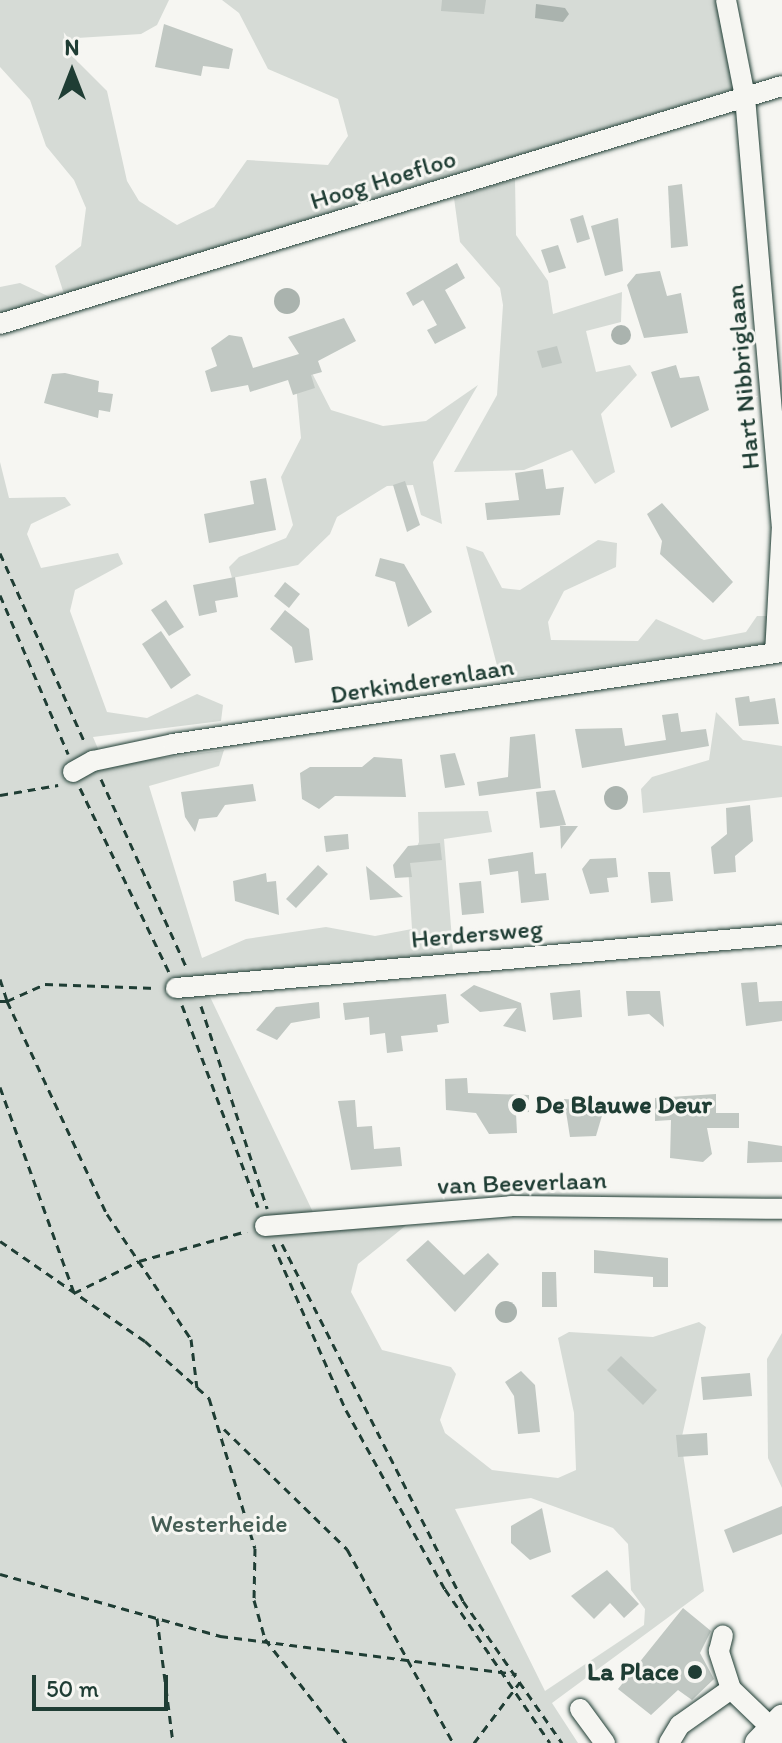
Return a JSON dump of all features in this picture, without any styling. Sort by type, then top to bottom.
[{"type":"street","name":"Hart Nibbriglaan","points":[[726,0],[745,97],[782,525],[778,652]]},
{"type":"street","name":"Hoog Hoefloo","points":[[0,324],[782,86]]},
{"type":"street","name":"Derkinderenlaan","points":[[73,772],[93,761],[778,652]]},
{"type":"street","name":"Herdersweg","points":[[185,987],[782,935]]},
{"type":"street","name":"van Beeverlaan","points":[[269,1225],[511,1206],[782,1209]]},
{"type":"street","points":[[723,1635],[719,1651],[731,1689],[775,1735]]},
{"type":"street","points":[[669,1743],[680,1725],[731,1689]]},
{"type":"street","points":[[580,1709],[605,1743]]},
{"type":"path","points":[[0,553],[93,761],[185,987],[269,1225],[346,1410],[445,1589],[550,1743]]},
{"type":"path","points":[[0,595],[73,772],[185,987],[269,1225],[463,1601],[517,1674],[562,1743]]},
{"type":"path","points":[[0,795],[31,795],[73,772]]},
{"type":"path","points":[[0,979],[7,1001],[107,1214],[191,1339],[197,1388]]},
{"type":"path","points":[[0,1001],[7,1001],[45,984],[185,987]]},
{"type":"path","points":[[0,1087],[74,1293]]},
{"type":"path","points":[[74,1293],[139,1261],[269,1225]]},
{"type":"path","points":[[0,1241],[74,1293],[197,1388],[222,1426],[347,1549],[453,1743]]},
{"type":"path","points":[[222,1426],[255,1548],[254,1600],[265,1639],[346,1743]]},
{"type":"path","points":[[0,1574],[234,1638],[265,1639],[517,1674]]},
{"type":"path","points":[[157,1618],[173,1743]]},
{"type":"path","points":[[474,1743],[521,1681]]},
{"type":"green space","points":[[0,0],[169,0],[157,25],[141,34],[77,38],[68,52],[107,91],[127,181],[139,201],[177,225],[214,207],[247,160],[328,165],[348,136],[338,99],[268,69],[239,13],[222,0],[716,0],[734,89],[64,294],[55,266],[81,246],[86,208],[74,180],[46,146],[30,100],[0,67]]},
{"type":"green space","points":[[515,179],[516,235],[548,281],[553,314],[622,292],[621,322],[586,331],[596,372],[630,365],[637,375],[601,414],[615,472],[595,484],[572,450],[524,470],[454,472],[497,395],[503,305],[500,288],[460,242],[454,198]]},
{"type":"green space","points":[[20,283],[52,298],[0,314],[0,287]]},
{"type":"green space","points":[[311,371],[331,410],[383,426],[426,421],[478,385],[433,462],[442,524],[421,515],[413,485],[387,486],[337,517],[330,534],[298,565],[232,578],[229,567],[239,557],[286,538],[293,525],[281,477],[301,438],[296,385]]},
{"type":"green space","name":"Westerheide","points":[[0,462],[9,498],[65,497],[71,505],[31,524],[27,534],[41,568],[118,553],[123,564],[75,590],[70,611],[107,712],[147,718],[197,694],[223,705],[221,721],[93,737],[105,765],[224,750],[219,766],[149,786],[202,958],[246,939],[326,927],[375,936],[412,929],[408,866],[419,842],[418,812],[488,811],[492,832],[444,839],[453,952],[202,980],[321,1229],[409,1223],[358,1264],[351,1292],[382,1350],[451,1367],[456,1374],[440,1420],[445,1433],[492,1470],[558,1478],[576,1470],[574,1413],[558,1338],[569,1332],[653,1337],[699,1322],[706,1327],[681,1441],[704,1591],[552,1703],[578,1743],[0,1743]],"holes":[[[531,1498],[613,1528],[628,1544],[631,1590],[645,1609],[644,1625],[545,1691],[455,1509]]]},
{"type":"green space","points":[[598,540],[617,543],[616,567],[564,591],[548,622],[551,640],[638,641],[656,619],[704,640],[746,632],[757,616],[768,616],[767,643],[501,681],[466,546],[483,552],[502,588],[520,590]]},
{"type":"green space","points":[[716,712],[743,740],[782,746],[782,797],[643,813],[641,789],[652,777],[709,760]]},
{"type":"green space","points":[[782,1333],[782,1488],[768,1458],[767,1359]]},
{"type":"shaded area","points":[[536,4],[565,8],[569,14],[563,22],[535,18]]},
{"type":"shaded area","points":[[287,288],[296,292],[300,301],[296,310],[287,314],[278,310],[274,301],[278,292]]},
{"type":"shaded area","points":[[621,325],[628,328],[631,335],[628,342],[621,345],[614,342],[611,335],[614,328]]},
{"type":"shaded area","points":[[616,786],[624,790],[628,798],[624,806],[616,810],[608,806],[604,798],[608,790]]},
{"type":"shaded area","points":[[506,1301],[514,1304],[517,1312],[514,1320],[506,1323],[498,1320],[495,1312],[498,1304]]},
{"type":"building","points":[[442,0],[486,0],[484,14],[441,11]]},
{"type":"building","points":[[164,24],[233,49],[229,69],[203,66],[201,76],[155,67]]},
{"type":"building","points":[[682,184],[688,246],[671,248],[668,186]]},
{"type":"building","points":[[583,215],[590,239],[577,243],[570,219]]},
{"type":"building","points":[[618,218],[623,271],[605,276],[591,226]]},
{"type":"building","points":[[558,245],[566,268],[549,273],[541,250]]},
{"type":"building","points":[[457,263],[465,278],[445,290],[466,328],[435,344],[427,330],[437,325],[423,300],[413,306],[406,293]]},
{"type":"building","points":[[660,271],[667,296],[681,293],[688,333],[644,338],[627,285],[636,274]]},
{"type":"building","points":[[344,318],[356,341],[318,361],[322,372],[311,375],[315,388],[293,395],[288,380],[250,392],[248,385],[211,392],[205,371],[217,366],[211,348],[229,335],[242,337],[253,368],[299,354],[288,337]]},
{"type":"building","points":[[557,346],[562,363],[542,368],[537,351]]},
{"type":"building","points":[[676,365],[680,378],[699,376],[709,410],[671,428],[651,372]]},
{"type":"building","points":[[65,373],[99,381],[98,392],[113,394],[110,412],[99,410],[98,418],[44,403],[52,374]]},
{"type":"building","points":[[543,469],[546,489],[564,487],[560,515],[487,520],[485,503],[519,500],[515,473]]},
{"type":"building","points":[[266,478],[276,530],[209,543],[204,514],[254,504],[250,481]]},
{"type":"building","points":[[405,481],[420,525],[407,532],[393,485]]},
{"type":"building","points":[[662,503],[733,582],[713,603],[660,554],[662,541],[647,514]]},
{"type":"building","points":[[380,558],[404,564],[432,612],[408,627],[395,582],[375,576]]},
{"type":"building","points":[[235,577],[238,597],[215,601],[217,612],[199,616],[193,585]]},
{"type":"building","points":[[285,582],[300,594],[289,608],[274,596]]},
{"type":"building","points":[[166,600],[184,627],[169,636],[151,610]]},
{"type":"building","points":[[285,610],[309,629],[313,660],[295,663],[292,647],[270,629]]},
{"type":"building","points":[[161,631],[191,675],[171,689],[142,644]]},
{"type":"building","points":[[749,696],[750,702],[775,698],[779,724],[739,726],[735,698]]},
{"type":"building","points":[[678,713],[681,732],[706,729],[709,746],[582,768],[575,729],[622,728],[625,746],[666,740],[662,715]]},
{"type":"building","points":[[535,734],[541,788],[479,796],[477,782],[508,777],[510,737]]},
{"type":"building","points":[[455,753],[465,785],[445,788],[440,755]]},
{"type":"building","points":[[374,757],[402,759],[406,797],[335,796],[319,809],[302,799],[300,773],[310,767],[362,767]]},
{"type":"building","points":[[253,784],[256,801],[225,805],[217,817],[199,819],[195,832],[185,817],[181,792]]},
{"type":"building","points":[[555,790],[566,825],[540,828],[536,792]]},
{"type":"building","points":[[750,805],[753,841],[735,856],[736,872],[714,874],[711,847],[727,834],[726,808]]},
{"type":"building","points":[[560,826],[578,826],[561,849]]},
{"type":"building","points":[[348,834],[349,849],[326,852],[324,836]]},
{"type":"building","points":[[440,843],[442,860],[410,863],[412,877],[395,878],[393,865],[408,846]]},
{"type":"building","points":[[533,852],[535,874],[546,873],[549,900],[521,903],[518,871],[490,875],[488,859]]},
{"type":"building","points":[[616,858],[618,877],[607,878],[609,892],[590,894],[582,869],[590,859]]},
{"type":"building","points":[[318,865],[328,874],[296,908],[286,899]]},
{"type":"building","points":[[366,866],[403,897],[370,900]]},
{"type":"building","points":[[648,872],[670,872],[673,901],[651,903]]},
{"type":"building","points":[[266,873],[267,882],[276,881],[279,915],[235,901],[233,881]]},
{"type":"building","points":[[481,881],[484,913],[462,915],[459,883]]},
{"type":"building","points":[[757,982],[759,1002],[782,1001],[782,1021],[746,1026],[741,983]]},
{"type":"building","points":[[474,985],[521,1003],[526,1032],[503,1026],[517,1008],[480,1012],[460,995]]},
{"type":"building","points":[[580,990],[582,1017],[553,1020],[550,993]]},
{"type":"building","points":[[626,991],[660,991],[664,1027],[649,1014],[628,1016]]},
{"type":"building","points":[[446,994],[449,1023],[437,1025],[438,1032],[401,1036],[403,1051],[387,1053],[385,1033],[370,1035],[369,1017],[345,1020],[343,1003]]},
{"type":"building","points":[[319,1002],[320,1018],[291,1023],[277,1040],[256,1030],[276,1007]]},
{"type":"building","points":[[467,1078],[468,1093],[529,1095],[529,1112],[516,1113],[517,1133],[489,1134],[476,1113],[446,1110],[445,1079]]},
{"type":"building","points":[[716,1094],[716,1113],[739,1113],[739,1128],[707,1128],[712,1154],[703,1162],[670,1158],[671,1120],[655,1121],[655,1098]]},
{"type":"building","points":[[564,1099],[606,1102],[596,1136],[570,1137]]},
{"type":"building","points":[[355,1100],[357,1127],[372,1126],[374,1149],[400,1147],[402,1166],[351,1170],[338,1101]]},
{"type":"building","points":[[748,1141],[782,1146],[782,1162],[747,1163]]},
{"type":"building","points":[[428,1240],[464,1275],[488,1253],[499,1264],[455,1312],[406,1260]]},
{"type":"building","points":[[594,1250],[668,1258],[668,1287],[653,1287],[653,1277],[594,1273]]},
{"type":"building","points":[[542,1272],[556,1272],[557,1307],[542,1307]]},
{"type":"building","points":[[621,1356],[657,1390],[643,1405],[607,1370]]},
{"type":"building","points":[[521,1371],[535,1385],[540,1432],[518,1434],[514,1396],[505,1382]]},
{"type":"building","points":[[750,1373],[752,1396],[703,1400],[701,1377]]},
{"type":"building","points":[[707,1433],[708,1455],[678,1457],[676,1435]]},
{"type":"building","points":[[782,1506],[782,1534],[733,1553],[724,1530]]},
{"type":"building","points":[[542,1508],[551,1552],[530,1560],[511,1543],[511,1526]]},
{"type":"building","points":[[607,1570],[639,1604],[624,1618],[610,1603],[594,1619],[571,1596]]},
{"type":"building","points":[[683,1608],[711,1631],[700,1653],[714,1679],[692,1700],[678,1690],[651,1715],[618,1689]]},
{"type":"place","name":"De Blauwe Deur","points":[[519,1105]]},
{"type":"place","name":"La Place","points":[[695,1672]]}]
